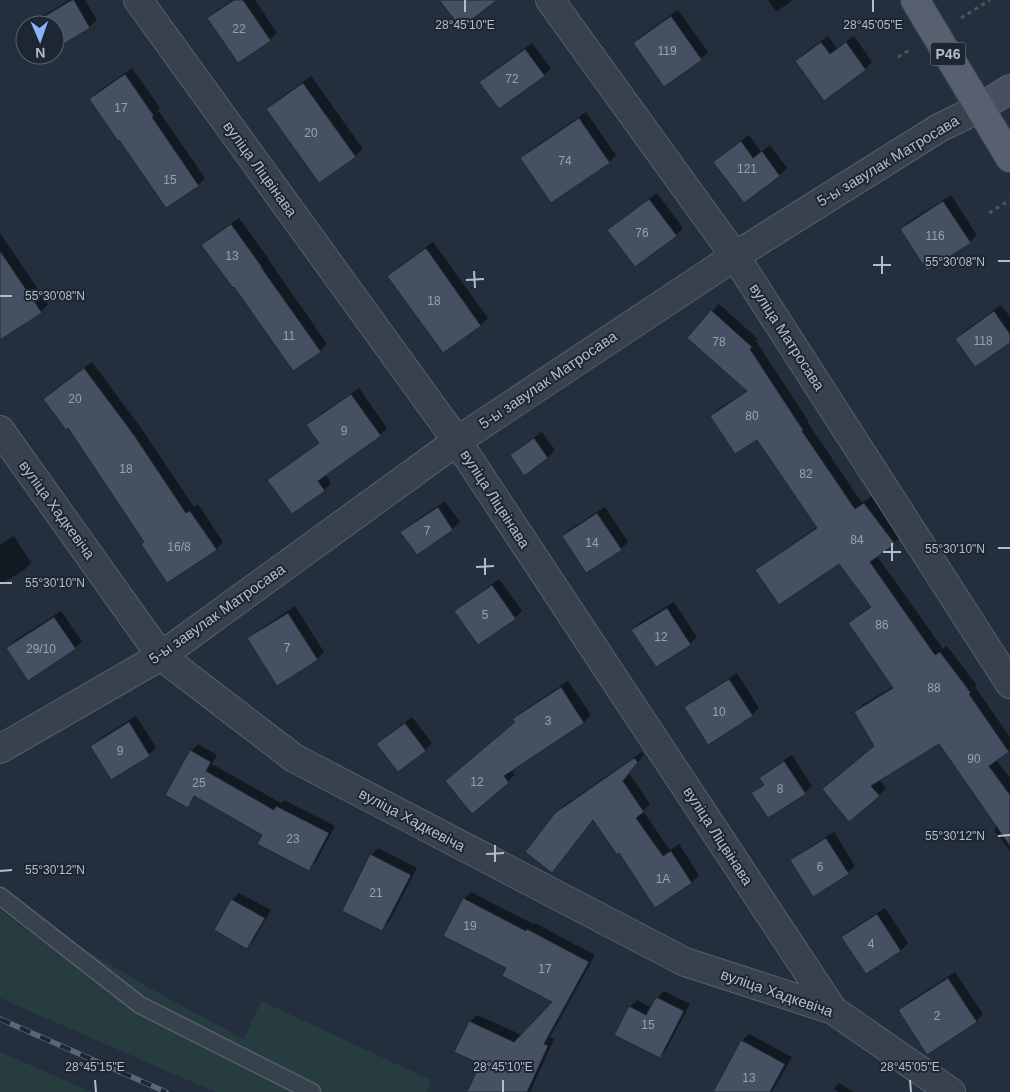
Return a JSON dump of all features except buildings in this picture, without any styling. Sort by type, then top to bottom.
[{"type":"main road","name":"Р46","points":[[916,0],[1010,158]]},
{"type":"main road","points":[[980,108],[1010,88]]},
{"type":"street","name":"вуліца Ліцвінава","points":[[138,0],[457,441],[833,1010]]},
{"type":"street","name":"вуліца Матросава","points":[[550,0],[734,256],[1010,684]]},
{"type":"street","name":"5-ы завулак Матросава","points":[[0,749],[161,656],[457,441],[734,256],[939,128],[980,108]]},
{"type":"street","name":"вуліца Хадкевіча","points":[[0,430],[161,656],[294,758],[685,962],[833,1010],[951,1092]]},
{"type":"lane","points":[[0,896],[140,1005],[312,1092]]},
{"type":"path","points":[[989,213],[1010,200]]},
{"type":"green space","points":[[0,910],[60,955],[87,951],[160,994],[244,1039],[261,1001],[431,1080],[427,1092],[215,1092],[0,998]]},
{"type":"green space","points":[[0,1052],[92,1092],[0,1092]]},
{"type":"railway","points":[[0,1019],[166,1092]]}]
